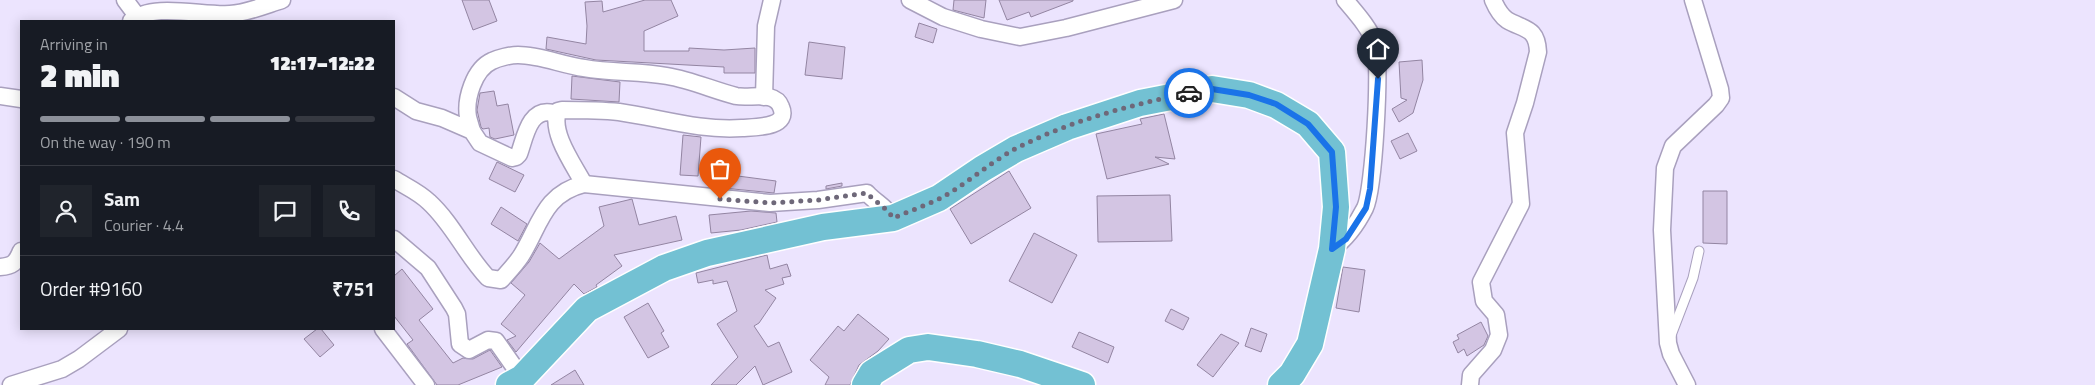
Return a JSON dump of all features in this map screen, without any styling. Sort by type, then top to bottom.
[{"type":"main road","points":[[516,382],[586,309],[664,268],[707,253],[823,227],[893,218],[940,198],[982,169],[1016,149],[1067,127],[1140,103],[1212,89],[1249,95],[1276,104],[1308,124],[1332,152],[1336,207],[1332,249],[1310,344],[1292,374],[1281,385]]},
{"type":"main road","points":[[865,385],[872,374],[909,350],[928,347],[970,353],[1020,364],[1082,385]]},
{"type":"street","points":[[125,0],[134,19],[153,12],[231,14],[282,0]]},
{"type":"street","points":[[764,97],[766,26],[772,0]]},
{"type":"street","points":[[910,0],[943,17],[982,29],[1020,37],[1066,28],[1174,0]]},
{"type":"street","points":[[1332,249],[1346,239],[1366,208],[1370,189],[1378,79],[1375,43],[1356,13],[1345,0]]},
{"type":"street","points":[[1470,385],[1471,374],[1494,350],[1499,335],[1496,316],[1484,301],[1481,282],[1521,204],[1515,133],[1538,52],[1538,45],[1533,33],[1501,15],[1493,0]]},
{"type":"street","points":[[1687,385],[1671,354],[1668,343],[1662,230],[1665,168],[1673,146],[1720,98],[1720,90],[1693,0]]},
{"type":"street","points":[[556,118],[548,112],[536,117],[529,124],[519,154],[516,157],[512,158],[480,143],[472,131],[468,116],[469,96],[479,70],[493,60],[517,55],[540,58],[587,69],[666,75],[738,96],[764,97],[776,100],[782,108],[783,116],[772,124],[730,129],[704,128],[619,112],[558,111],[556,118],[557,130],[584,184]]},
{"type":"street","points":[[0,96],[20,99]]},
{"type":"street","points":[[395,98],[416,111],[442,118],[472,131]]},
{"type":"street","points":[[395,180],[429,201],[454,232],[474,264],[488,278],[501,280],[522,256],[534,230],[551,203],[562,193],[584,184],[770,203],[818,200],[867,193],[882,205],[893,218]]},
{"type":"street","points":[[395,240],[428,268],[458,314],[460,344],[469,350],[488,340],[496,341],[516,382]]},
{"type":"street","points":[[0,267],[12,266],[16,263],[20,253]]},
{"type":"street","points":[[11,385],[62,369],[79,359],[118,330]]},
{"type":"street","points":[[384,330],[426,385]]},
{"type":"lane","points":[[1668,343],[1677,324],[1693,278],[1699,251]]},
{"type":"building","points":[[462,0],[489,0],[497,21],[473,30]]},
{"type":"building","points":[[645,0],[671,0],[678,16],[644,31],[644,51],[689,51],[689,48],[724,50],[755,48],[755,73],[724,73],[724,67],[596,60],[546,49],[547,37],[586,44],[585,2],[602,1],[603,12]]},
{"type":"building","points":[[954,0],[986,0],[984,18],[953,10]]},
{"type":"building","points":[[999,0],[1073,1],[1031,17],[1029,12],[1007,20]]},
{"type":"building","points":[[919,23],[937,29],[933,43],[915,37]]},
{"type":"building","points":[[809,42],[845,47],[842,79],[805,75]]},
{"type":"building","points":[[1422,60],[1423,80],[1413,113],[1399,122],[1392,109],[1407,100],[1401,98],[1399,62]]},
{"type":"building","points":[[572,76],[620,82],[619,102],[571,99]]},
{"type":"building","points":[[494,91],[497,106],[508,104],[514,135],[495,139],[490,137],[489,128],[483,129],[481,127],[477,110],[480,93]]},
{"type":"building","points":[[1164,114],[1175,159],[1155,157],[1169,164],[1107,179],[1096,134],[1142,124],[1140,119]]},
{"type":"building","points":[[1408,133],[1417,151],[1400,159],[1391,141]]},
{"type":"building","points":[[683,135],[701,137],[698,176],[680,175]]},
{"type":"building","points":[[497,162],[524,175],[515,192],[489,179]]},
{"type":"building","points":[[1009,171],[1031,208],[971,244],[950,209]]},
{"type":"building","points":[[715,173],[776,181],[774,193],[713,187]]},
{"type":"building","points":[[842,183],[842,186],[826,189],[826,186]]},
{"type":"building","points":[[1703,191],[1727,191],[1727,244],[1703,243]]},
{"type":"building","points":[[1170,195],[1172,241],[1098,242],[1097,196]]},
{"type":"building","points":[[632,199],[639,225],[676,216],[682,240],[614,255],[622,266],[596,285],[597,287],[584,294],[574,284],[516,352],[507,340],[516,336],[501,324],[525,295],[511,283],[529,262],[540,243],[559,259],[604,226],[599,207]]},
{"type":"building","points":[[501,207],[527,224],[518,241],[491,224]]},
{"type":"building","points":[[751,211],[776,213],[777,222],[741,230],[711,233],[709,215]]},
{"type":"building","points":[[1034,233],[1077,255],[1052,303],[1009,281]]},
{"type":"building","points":[[767,255],[770,269],[787,264],[791,276],[782,278],[784,284],[765,290],[776,298],[759,323],[754,326],[768,347],[779,342],[792,372],[763,385],[755,366],[736,385],[711,385],[738,357],[717,324],[737,311],[727,281],[713,284],[713,280],[698,283],[696,273]]},
{"type":"building","points":[[1343,267],[1365,270],[1359,312],[1336,308]]},
{"type":"building","points":[[402,269],[433,309],[419,320],[453,363],[463,358],[473,359],[490,350],[502,367],[458,385],[437,385],[407,344],[413,340],[395,317],[395,275]]},
{"type":"building","points":[[648,303],[664,331],[661,333],[669,347],[648,358],[624,317]]},
{"type":"building","points":[[1171,309],[1189,318],[1183,330],[1165,321]]},
{"type":"building","points":[[858,314],[889,339],[878,351],[859,365],[850,385],[825,385],[829,377],[810,360],[838,326],[844,331]]},
{"type":"building","points":[[1481,322],[1488,336],[1484,345],[1467,356],[1464,349],[1458,353],[1453,342],[1459,339],[1457,335]]},
{"type":"building","points":[[1251,328],[1267,334],[1261,352],[1245,346]]},
{"type":"building","points":[[316,330],[322,330],[334,345],[320,357],[304,339]]},
{"type":"building","points":[[1079,332],[1114,347],[1108,363],[1072,347]]},
{"type":"building","points":[[1221,334],[1239,343],[1213,377],[1197,365]]},
{"type":"building","points":[[575,370],[584,385],[551,385]]},
{"type":"way so far","points":[[720,199],[770,203],[818,200],[867,193],[882,205],[893,218],[940,198],[982,169],[1016,149],[1067,127],[1140,103],[1189,93]]},
{"type":"route","points":[[1189,93],[1212,89],[1249,95],[1276,104],[1308,124],[1332,152],[1336,207],[1332,249],[1346,239],[1366,208],[1370,189],[1378,79]]}]
